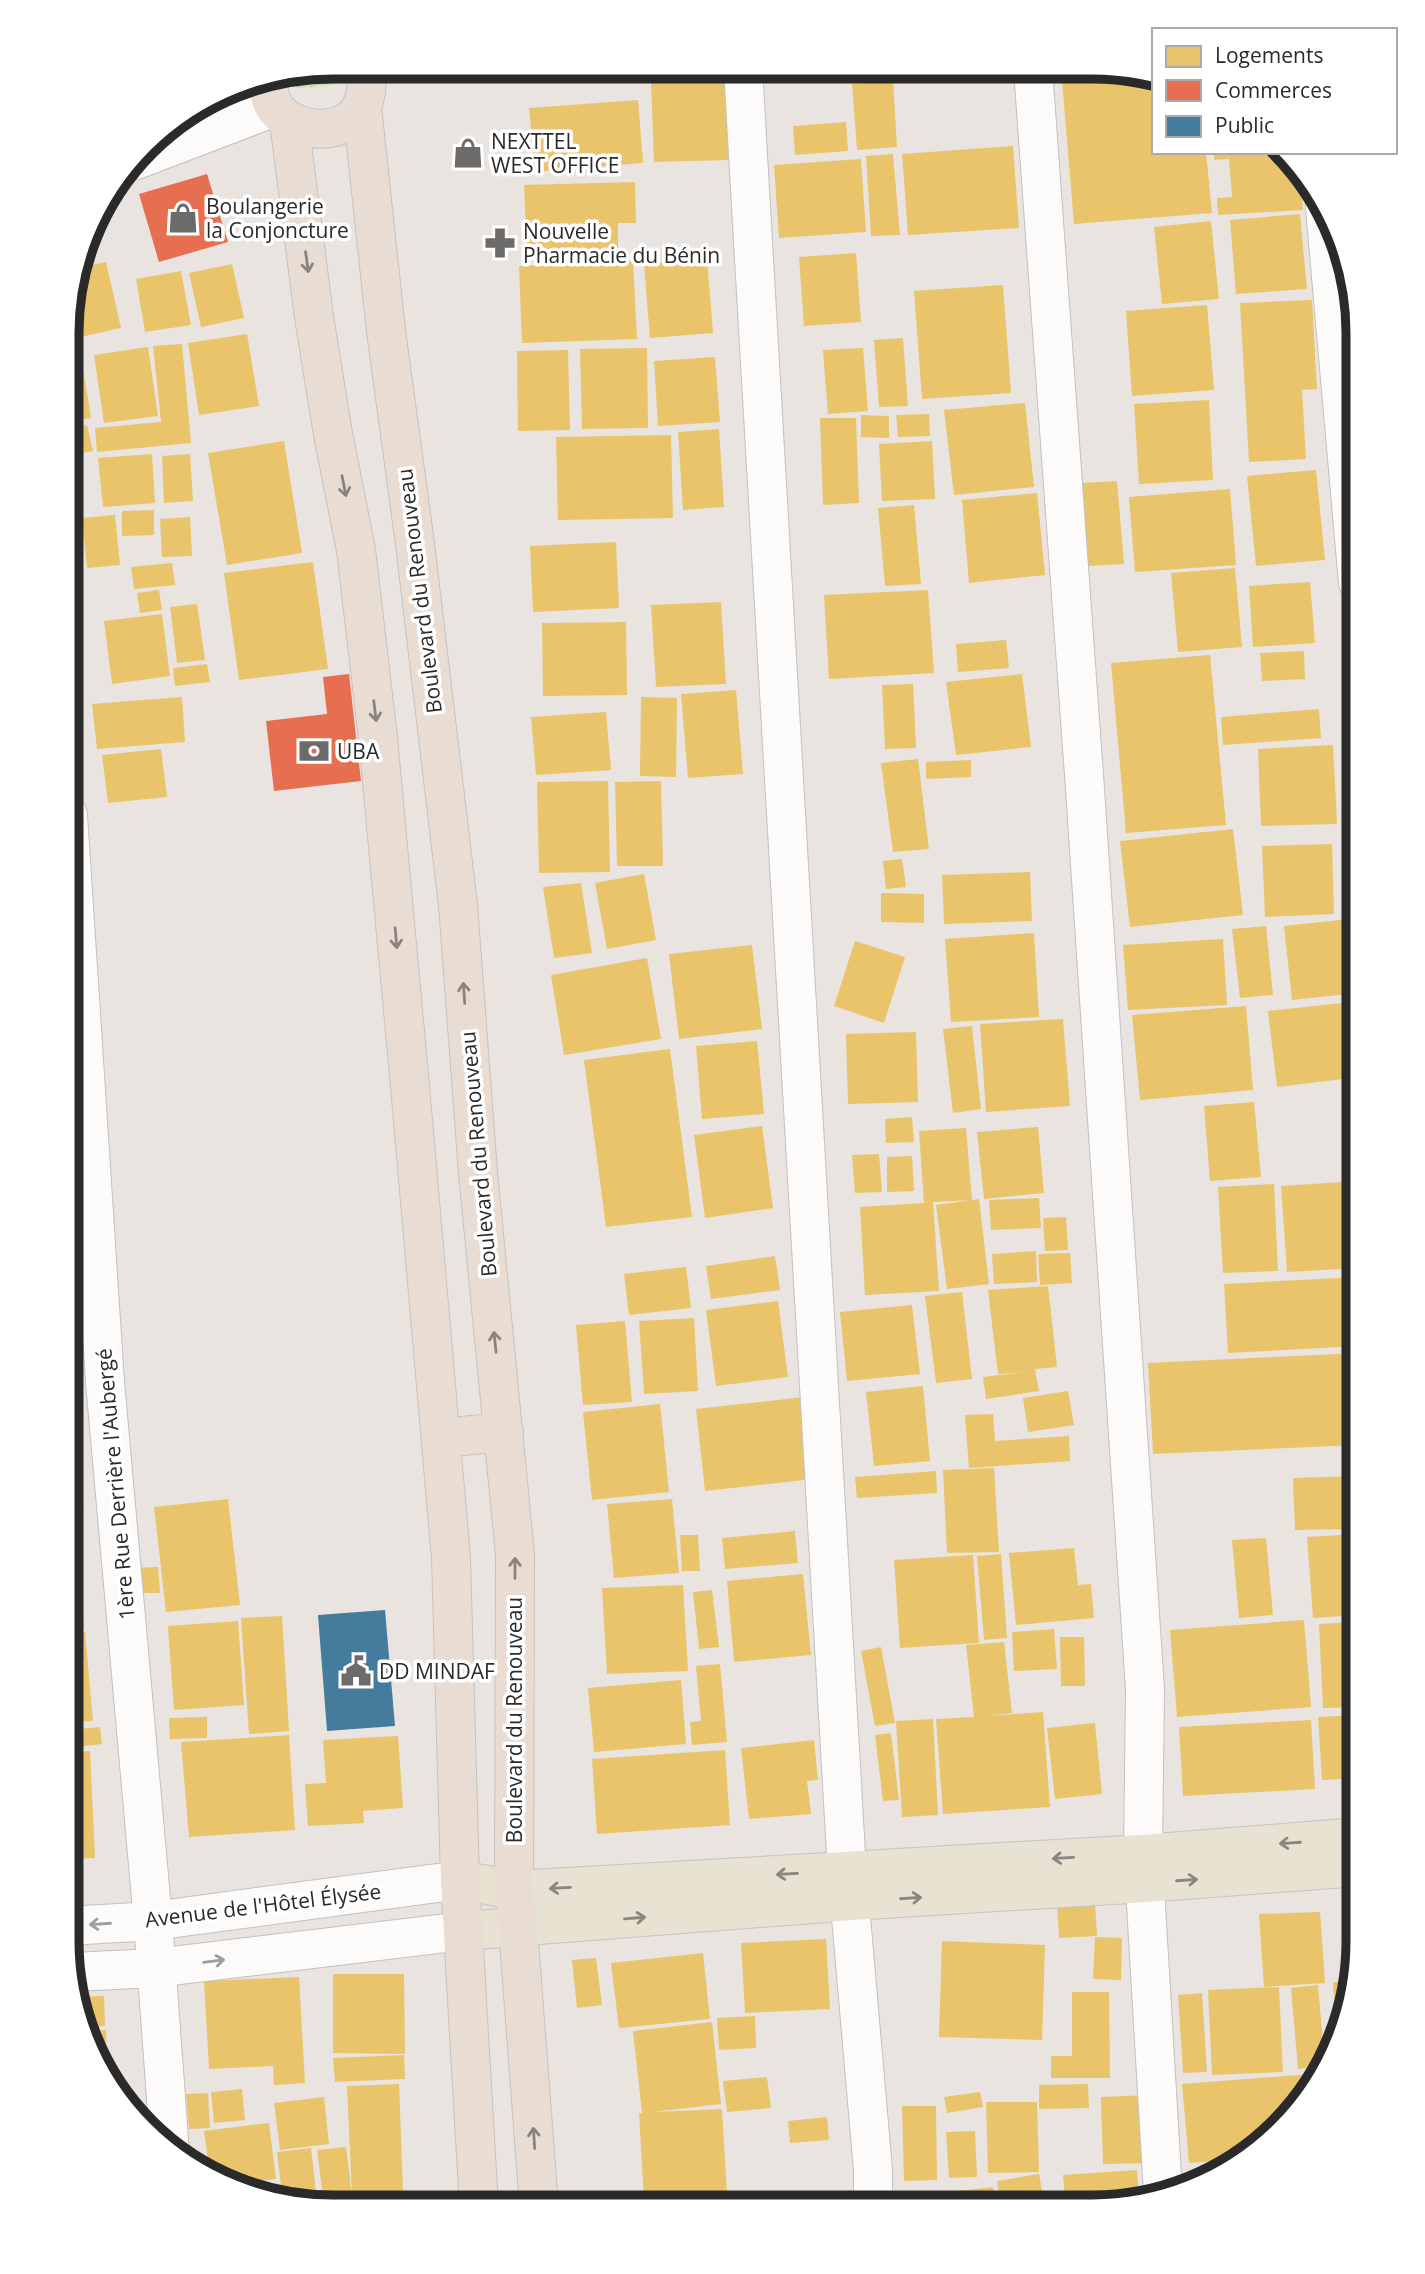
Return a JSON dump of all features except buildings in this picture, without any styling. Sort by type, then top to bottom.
[{"type":"highway","name":"Boulevard du Renouveau","points":[[367,79],[362,107],[386,331],[415,544],[458,905],[478,1173],[515,1555],[513,1890],[538,2195]]},
{"type":"highway","points":[[277,103],[304,127],[336,129],[353,118],[362,107]]},
{"type":"highway","points":[[277,103],[333,434],[356,550],[378,738],[451,1558],[460,1880],[478,2195]]},
{"type":"highway","points":[[356,550],[415,544]]},
{"type":"highway","points":[[442,1438],[504,1432]]},
{"type":"main road","points":[[1144,1868],[1346,1839]]},
{"type":"main road","points":[[460,1880],[513,1890],[849,1886],[1144,1868],[1346,1867]]},
{"type":"main road","points":[[463,1931],[518,1928],[849,1886]]},
{"type":"street","points":[[744,79],[849,1886],[873,2195]]},
{"type":"street","points":[[1034,79],[1085,789],[1145,1689],[1144,1868],[1163,2186]]},
{"type":"street","points":[[153,153],[277,103]]},
{"type":"street","points":[[1327,236],[1346,447]]},
{"type":"street","name":"1ère Rue Derrière l'Aubergé","points":[[79,984],[105,1382],[153,1920],[169,2135]]},
{"type":"street","name":"Avenue de l'Hôtel Élysée","points":[[79,1925],[153,1920],[460,1880]]},
{"type":"street","points":[[81,1972],[155,1968],[463,1931]]},
{"type":"green space","points":[[346,79],[341,84],[296,87],[293,82]]},
{"type":"place","name":"NEXTTEL WEST OFFICE","points":[[468,153]]},
{"type":"place","name":"Boulangerie la Conjoncture","points":[[183,218]]},
{"type":"place","name":"Nouvelle Pharmacie du Bénin","points":[[500,243]]},
{"type":"place","name":"UBA","points":[[314,751]]},
{"type":"place","name":"DD MINDAF","points":[[356,1671]]}]
